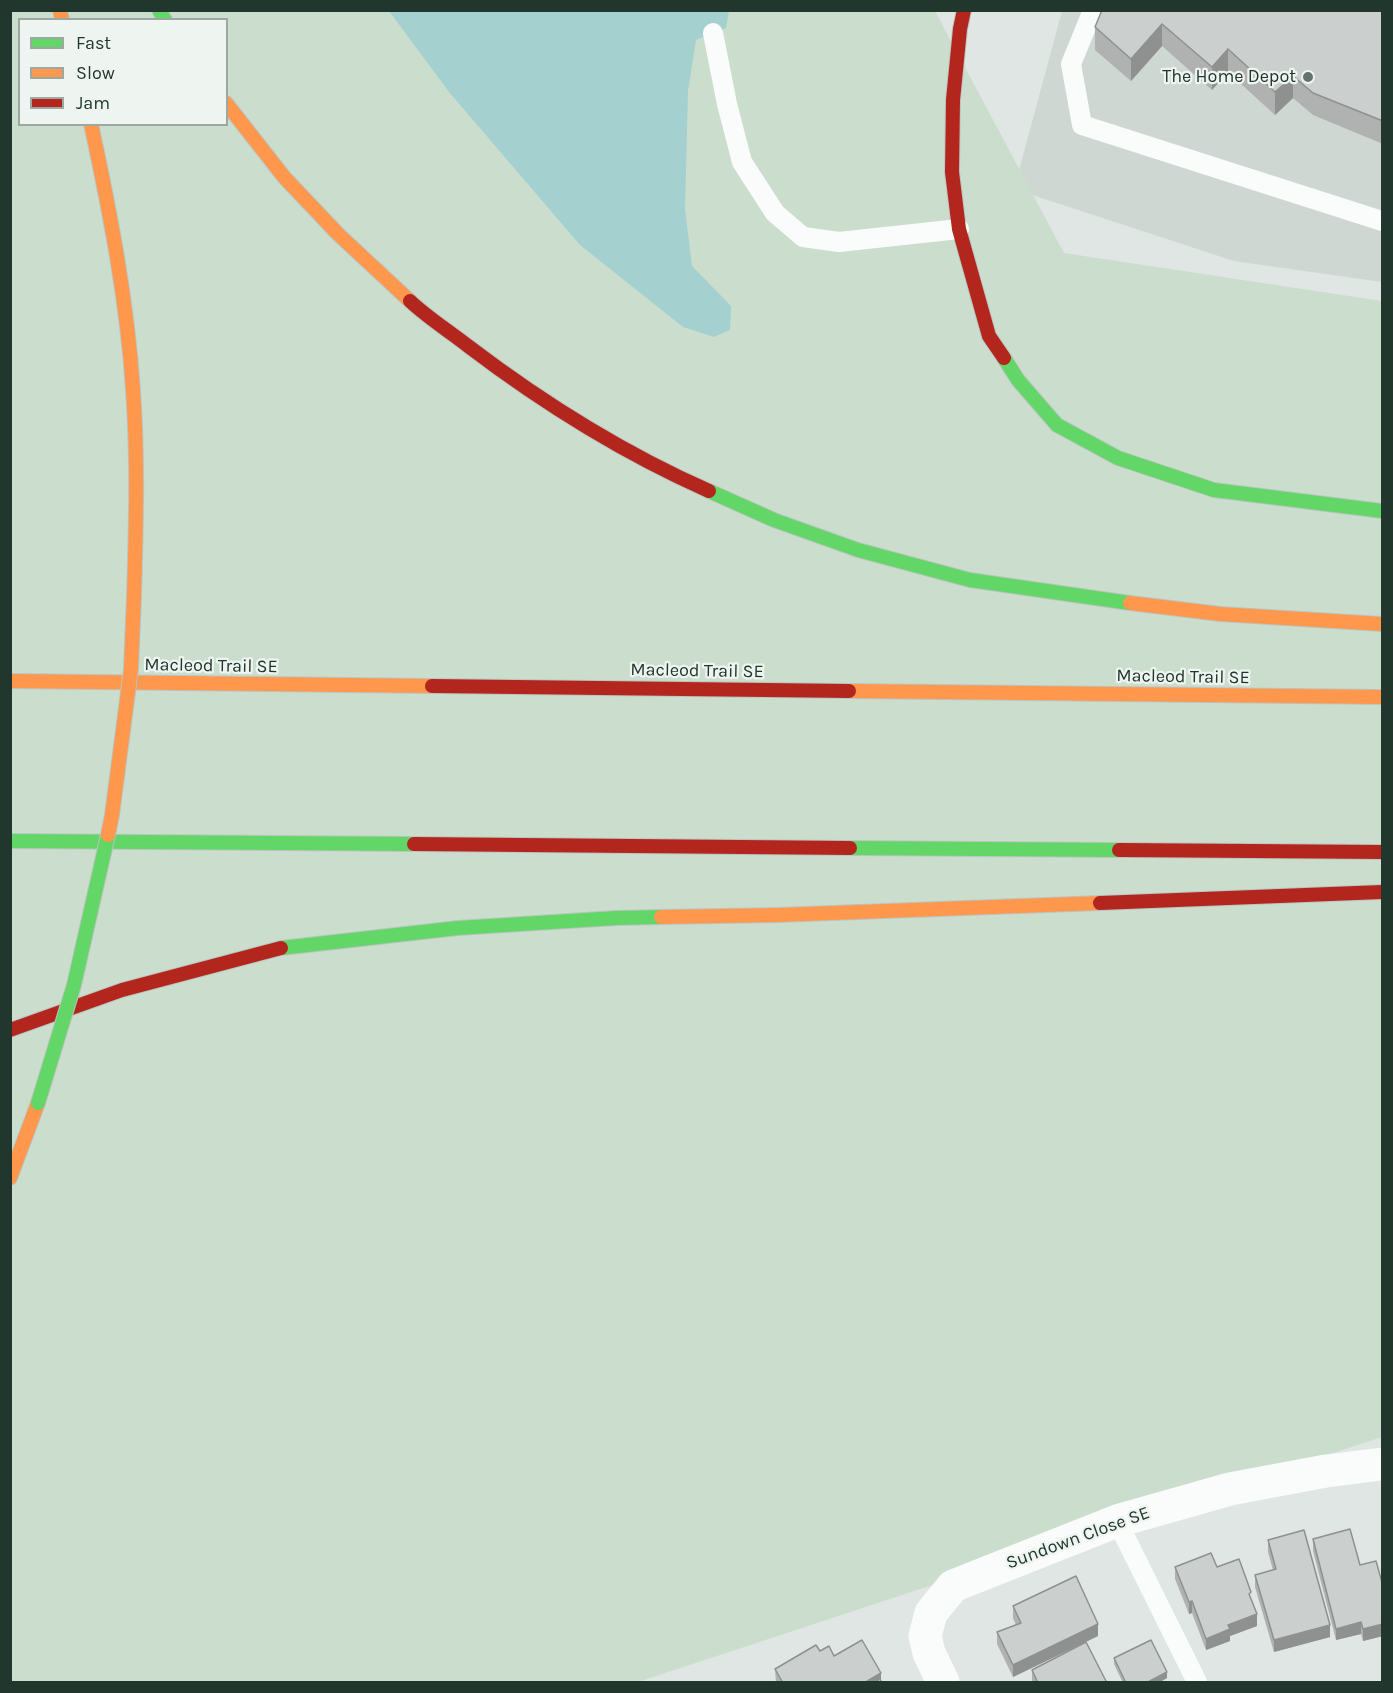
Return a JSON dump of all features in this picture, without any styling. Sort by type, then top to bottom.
[{"type":"main road","points":[[964,10],[953,100],[952,172],[959,229],[989,336],[1018,380],[1057,425],[1118,458],[1214,489],[1383,511]]},
{"type":"main road","points":[[228,106],[284,177],[338,234],[412,304],[505,375],[572,419],[682,479],[774,520],[858,550],[970,580],[1078,597],[1220,614],[1383,624]]},
{"type":"main road","points":[[10,1178],[38,1102],[74,985],[112,815],[131,669],[135,428],[130,358],[118,268],[91,126]]},
{"type":"main road","name":"Macleod Trail SE","points":[[10,681],[1383,697]]},
{"type":"main road","points":[[10,841],[1383,852]]},
{"type":"main road","points":[[10,1030],[122,990],[288,946],[458,928],[616,918],[778,915],[1383,892]]},
{"type":"street","name":"Sundown Close SE","points":[[943,1683],[929,1653],[925,1636],[931,1613],[953,1586],[1117,1521],[1230,1489],[1326,1471],[1383,1464]]},
{"type":"lane","points":[[1093,10],[1071,64],[1082,125],[1383,220]]},
{"type":"lane","points":[[713,33],[727,104],[742,162],[775,213],[803,237],[839,242],[959,229]]},
{"type":"lane","points":[[1117,1521],[1197,1683]]},
{"type":"shaded area","points":[[1062,11],[1382,11],[1382,282],[1234,261],[1014,189]]},
{"type":"green space","points":[[11,11],[935,11],[1064,253],[1382,301],[1382,1437],[638,1682],[11,1682]]},
{"type":"water","points":[[389,11],[729,11],[726,28],[696,40],[688,91],[685,209],[692,266],[731,306],[730,330],[714,337],[683,327],[580,245],[449,92]]},
{"type":"building","name":"The Home Depot","points":[[1102,10],[1383,10],[1383,121],[1313,93],[1293,76],[1275,92],[1228,49],[1212,67],[1162,24],[1131,59],[1095,27]]},
{"type":"building","points":[[1350,1529],[1360,1565],[1376,1561],[1383,1586],[1383,1624],[1363,1629],[1361,1622],[1336,1629],[1313,1539]]},
{"type":"building","points":[[1304,1530],[1330,1625],[1274,1640],[1255,1575],[1276,1569],[1268,1540]]},
{"type":"building","points":[[1211,1553],[1217,1567],[1239,1559],[1257,1614],[1228,1625],[1230,1629],[1206,1639],[1192,1601],[1189,1602],[1175,1567]]},
{"type":"building","points":[[1076,1576],[1098,1624],[1013,1665],[997,1632],[1021,1623],[1013,1606]]},
{"type":"building","points":[[862,1640],[881,1673],[864,1683],[783,1683],[775,1669],[816,1645],[820,1651],[829,1646],[834,1656]]},
{"type":"building","points":[[1151,1640],[1167,1672],[1146,1683],[1126,1683],[1114,1658]]},
{"type":"building","points":[[1086,1642],[1107,1683],[1038,1683],[1032,1670]]},
{"type":"traffic: fast","points":[[159,10],[164,18]]},
{"type":"traffic: fast","points":[[1004,358],[1018,380],[1057,425],[1118,458],[1214,490],[1382,511]]},
{"type":"traffic: fast","points":[[709,491],[774,520],[858,550],[970,580],[1130,603]]},
{"type":"traffic: fast","points":[[38,1103],[74,985],[108,835]]},
{"type":"traffic: fast","points":[[10,841],[414,844]]},
{"type":"traffic: fast","points":[[850,848],[1119,850]]},
{"type":"traffic: fast","points":[[281,948],[458,928],[661,917]]},
{"type":"traffic: slow","points":[[60,10],[62,18]]},
{"type":"traffic: slow","points":[[228,106],[284,177],[338,234],[410,301]]},
{"type":"traffic: slow","points":[[91,126],[117,256],[130,356],[136,467],[134,596]]},
{"type":"traffic: slow","points":[[108,835],[131,669],[134,596]]},
{"type":"traffic: slow","points":[[1130,603],[1220,614],[1382,624]]},
{"type":"traffic: slow","points":[[10,681],[432,686]]},
{"type":"traffic: slow","points":[[849,691],[1382,697]]},
{"type":"traffic: slow","points":[[661,917],[1100,903]]},
{"type":"traffic: slow","points":[[10,1178],[38,1103]]},
{"type":"traffic: jam","points":[[964,10],[953,100],[952,172],[959,229],[989,336],[1004,358]]},
{"type":"traffic: jam","points":[[410,301],[496,367],[584,426],[709,491]]},
{"type":"traffic: jam","points":[[432,686],[849,691]]},
{"type":"traffic: jam","points":[[414,844],[850,848]]},
{"type":"traffic: jam","points":[[1119,850],[1382,852]]},
{"type":"traffic: jam","points":[[1100,903],[1382,892]]},
{"type":"traffic: jam","points":[[10,1030],[122,990],[281,948]]},
{"type":"place","name":"The Home Depot","points":[[1308,77]]}]
